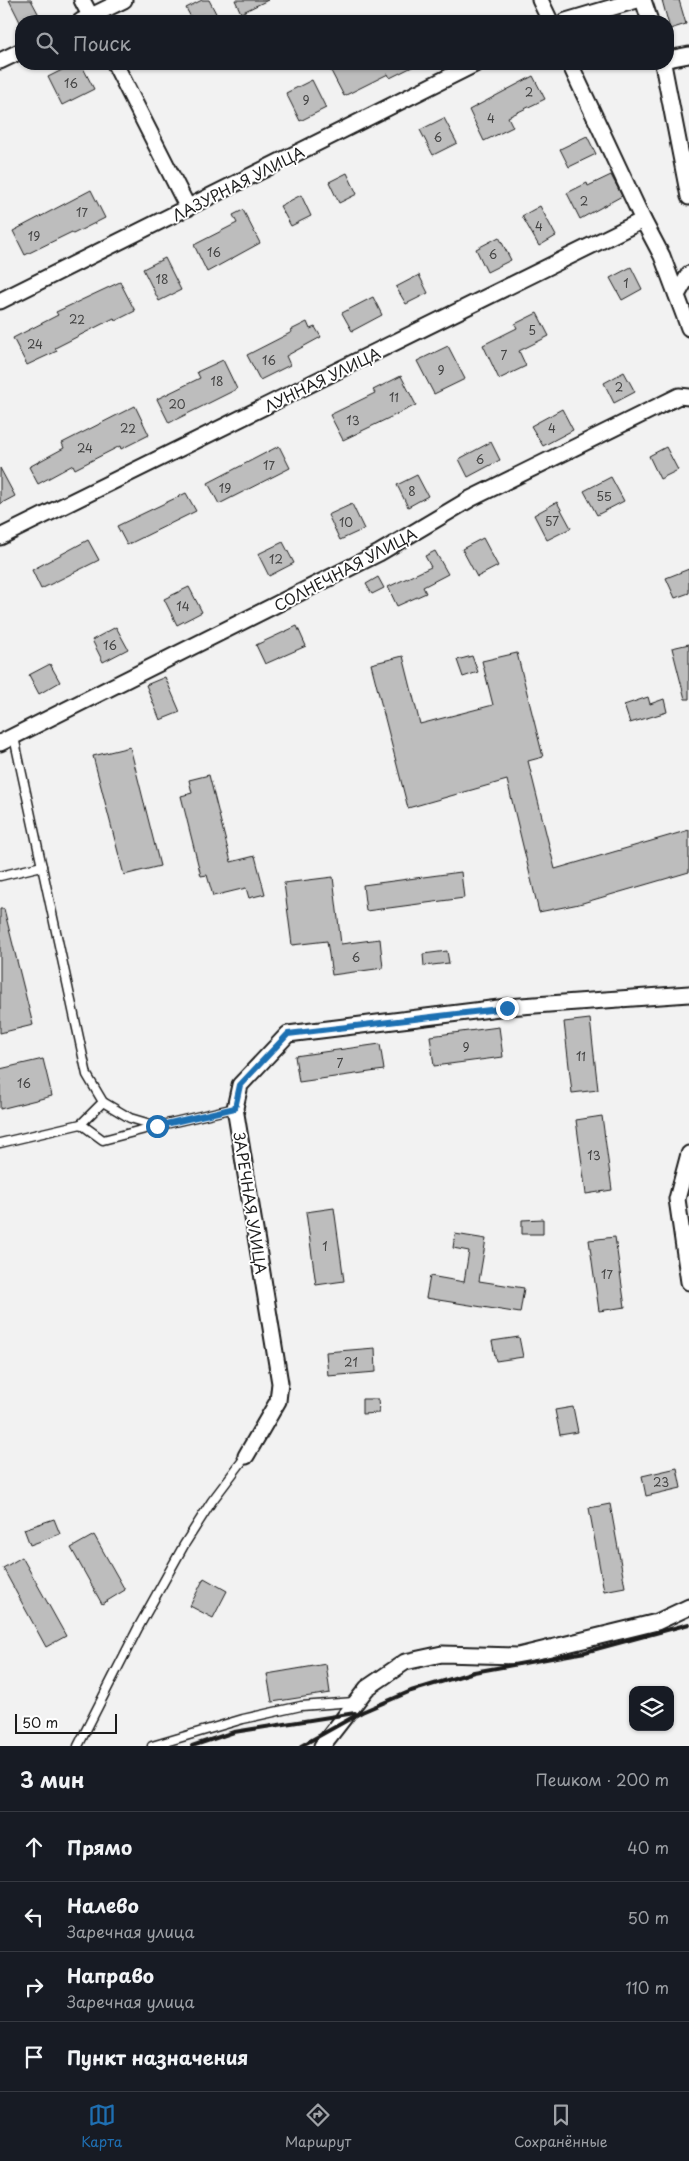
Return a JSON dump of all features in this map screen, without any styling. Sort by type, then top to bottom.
[{"type":"street","points":[[82,0],[86,15]]},
{"type":"street","points":[[97,15],[124,0]]},
{"type":"street","points":[[540,0],[547,15]]},
{"type":"street","points":[[586,15],[637,0]]},
{"type":"street","points":[[643,0],[648,15]]},
{"type":"street","points":[[0,61],[15,54]]},
{"type":"street","points":[[674,58],[689,55]]},
{"type":"street","points":[[118,70],[188,208]]},
{"type":"street","name":"ЛАЗУРНАЯ УЛИЦА","points":[[0,301],[464,70]]},
{"type":"street","points":[[573,70],[643,220],[657,242],[689,328]]},
{"type":"street","points":[[664,70],[689,197]]},
{"type":"street","name":"ЛУННАЯ УЛИЦА","points":[[0,537],[643,220]]},
{"type":"street","points":[[677,295],[689,274]]},
{"type":"street","name":"СОЛНЕЧНАЯ УЛИЦА","points":[[7,740],[379,553],[470,499],[679,396],[689,397]]},
{"type":"street","name":"ЗАРЕЧНАЯ УЛИЦА","points":[[246,1456],[278,1401],[280,1383],[235,1108],[240,1085],[288,1034],[507,1008],[689,994]]},
{"type":"street","points":[[689,1154],[677,1199],[689,1282]]},
{"type":"street","points":[[322,1746],[340,1724],[354,1702],[367,1688],[405,1662],[442,1654],[518,1656],[657,1622],[689,1607]]},
{"type":"lane","points":[[7,740],[42,866],[87,1075],[103,1102],[130,1118],[157,1126]]},
{"type":"lane","points":[[0,876],[42,866]]},
{"type":"lane","points":[[0,1143],[81,1124],[103,1102]]},
{"type":"lane","points":[[81,1124],[103,1140],[235,1108]]},
{"type":"lane","points":[[78,1746],[138,1628],[184,1545],[212,1501],[246,1456]]},
{"type":"lane","points":[[152,1746],[243,1719],[300,1706],[354,1702]]},
{"type":"building","points":[[9,0],[31,0],[39,15],[16,15]]},
{"type":"building","points":[[202,0],[209,0],[217,15],[190,15],[186,8]]},
{"type":"building","points":[[235,0],[268,0],[241,13]]},
{"type":"building","points":[[662,0],[679,0],[686,24],[674,28],[674,15],[666,15]]},
{"type":"building","points":[[62,70],[84,70],[94,89],[62,105],[48,77]]},
{"type":"building","points":[[406,70],[390,78],[388,74],[344,96],[331,71]]},
{"type":"building","points":[[533,76],[545,99],[508,117],[513,127],[484,141],[469,110]]},
{"type":"building","points":[[312,80],[326,108],[300,121],[286,93]]},
{"type":"building","points":[[444,118],[457,143],[433,155],[420,130]]},
{"type":"building","points":[[587,136],[596,154],[569,167],[560,149]]},
{"type":"building","points":[[347,173],[357,194],[339,203],[329,182]]},
{"type":"building","points":[[611,175],[622,196],[580,219],[567,193],[587,183],[588,186]]},
{"type":"building","points":[[91,190],[105,218],[25,255],[13,231]]},
{"type":"building","points":[[301,195],[311,216],[291,226],[280,206]]},
{"type":"building","points":[[540,206],[556,236],[539,246],[522,216]]},
{"type":"building","points":[[243,210],[260,243],[207,272],[194,245],[237,223],[233,215]]},
{"type":"building","points":[[499,237],[511,260],[487,272],[476,249]]},
{"type":"building","points":[[165,258],[181,290],[159,301],[143,269]]},
{"type":"building","points":[[631,267],[642,289],[622,300],[610,278]]},
{"type":"building","points":[[419,275],[428,293],[406,304],[396,287]]},
{"type":"building","points":[[120,282],[135,311],[115,321],[114,318],[55,348],[57,351],[27,365],[13,338],[58,315],[56,312]]},
{"type":"building","points":[[373,297],[382,315],[352,331],[342,313]]},
{"type":"building","points":[[537,313],[549,336],[519,351],[526,366],[499,379],[483,345],[517,328],[515,324]]},
{"type":"building","points":[[307,322],[310,329],[315,327],[321,337],[286,356],[290,365],[260,380],[247,355],[292,332],[291,330]]},
{"type":"building","points":[[448,346],[465,379],[434,394],[417,361]]},
{"type":"building","points":[[223,360],[237,389],[169,423],[157,399],[200,378],[197,372]]},
{"type":"building","points":[[624,372],[635,392],[614,403],[604,383]]},
{"type":"building","points":[[401,376],[416,405],[343,440],[330,415],[375,393],[373,390]]},
{"type":"building","points":[[135,406],[149,435],[121,449],[120,446],[75,469],[73,465],[38,484],[29,467],[64,448],[62,443]]},
{"type":"building","points":[[562,409],[573,430],[543,446],[531,426]]},
{"type":"building","points":[[491,442],[500,460],[468,477],[459,459]]},
{"type":"building","points":[[279,446],[290,468],[219,504],[208,483]]},
{"type":"building","points":[[666,447],[678,470],[660,479],[649,456]]},
{"type":"building","points":[[0,468],[15,496],[0,504]]},
{"type":"building","points":[[417,475],[428,496],[408,507],[397,485]]},
{"type":"building","points":[[611,477],[624,501],[597,515],[584,491]]},
{"type":"building","points":[[186,493],[196,511],[127,545],[117,526]]},
{"type":"building","points":[[557,502],[571,528],[547,540],[534,515]]},
{"type":"building","points":[[352,504],[364,529],[340,540],[328,515]]},
{"type":"building","points":[[483,538],[498,566],[477,577],[462,549]]},
{"type":"building","points":[[88,540],[99,560],[41,589],[32,570]]},
{"type":"building","points":[[283,542],[294,563],[269,576],[258,554]]},
{"type":"building","points":[[435,551],[448,574],[423,587],[426,593],[397,606],[388,587],[431,567],[425,556]]},
{"type":"building","points":[[689,569],[689,593],[675,598],[666,578]]},
{"type":"building","points":[[378,577],[384,588],[372,594],[366,584]]},
{"type":"building","points":[[189,587],[202,612],[177,625],[164,599]]},
{"type":"building","points":[[297,626],[306,646],[265,664],[256,645]]},
{"type":"building","points":[[116,627],[128,649],[103,662],[92,640]]},
{"type":"building","points":[[689,644],[689,699],[685,699],[672,648]]},
{"type":"building","points":[[517,653],[543,757],[528,761],[555,869],[689,830],[689,872],[579,904],[539,912],[507,780],[408,808],[371,664],[403,656],[420,724],[493,705],[482,661]]},
{"type":"building","points":[[472,656],[478,672],[463,677],[457,660]]},
{"type":"building","points":[[50,664],[60,682],[39,694],[29,675]]},
{"type":"building","points":[[165,677],[180,712],[160,720],[146,685]]},
{"type":"building","points":[[648,697],[650,704],[664,699],[667,712],[630,723],[624,705]]},
{"type":"building","points":[[130,747],[160,866],[124,875],[93,756]]},
{"type":"building","points":[[209,775],[231,862],[255,856],[265,894],[249,898],[246,888],[213,896],[207,875],[201,876],[181,796],[192,793],[189,780]]},
{"type":"building","points":[[461,872],[464,898],[366,911],[363,885]]},
{"type":"building","points":[[333,877],[341,944],[380,939],[383,968],[332,975],[327,941],[292,945],[284,883]]},
{"type":"building","points":[[0,909],[4,909],[33,1025],[0,1033]]},
{"type":"building","points":[[447,951],[449,963],[424,966],[423,954]]},
{"type":"building","points":[[590,1019],[598,1090],[572,1093],[564,1022]]},
{"type":"building","points":[[499,1027],[503,1057],[434,1066],[430,1036]]},
{"type":"building","points":[[380,1044],[384,1070],[299,1082],[295,1056]]},
{"type":"building","points":[[43,1059],[52,1096],[0,1109],[0,1069]]},
{"type":"building","points":[[602,1116],[612,1190],[586,1194],[576,1120]]},
{"type":"building","points":[[334,1208],[344,1281],[316,1285],[306,1212]]},
{"type":"building","points":[[543,1219],[543,1234],[522,1234],[522,1220]]},
{"type":"building","points":[[455,1234],[486,1239],[479,1281],[524,1288],[520,1313],[426,1298],[430,1276],[464,1282],[469,1251],[453,1248]]},
{"type":"building","points":[[615,1237],[625,1307],[599,1311],[589,1240]]},
{"type":"building","points":[[519,1337],[523,1357],[496,1361],[492,1341]]},
{"type":"building","points":[[375,1348],[376,1372],[328,1376],[326,1352]]},
{"type":"building","points":[[362,1399],[378,1399],[379,1413],[362,1414]]},
{"type":"building","points":[[573,1407],[578,1432],[560,1435],[555,1410]]},
{"type":"building","points":[[677,1468],[681,1488],[646,1496],[642,1476]]},
{"type":"building","points":[[610,1504],[625,1587],[604,1591],[589,1508]]},
{"type":"building","points":[[54,1519],[60,1534],[30,1545],[24,1529]]},
{"type":"building","points":[[94,1535],[125,1590],[102,1604],[71,1548]]},
{"type":"building","points":[[22,1557],[66,1636],[46,1647],[3,1568]]},
{"type":"building","points":[[204,1578],[227,1591],[213,1618],[190,1606]]},
{"type":"building","points":[[326,1664],[330,1693],[272,1702],[267,1674]]},
{"type":"railway","points":[[301,1746],[362,1712],[411,1691],[474,1672],[585,1652],[689,1624]]},
{"type":"railway","points":[[192,1746],[234,1732],[355,1713]]},
{"type":"route","points":[[157,1126],[235,1108],[240,1085],[288,1034],[507,1008]]}]
